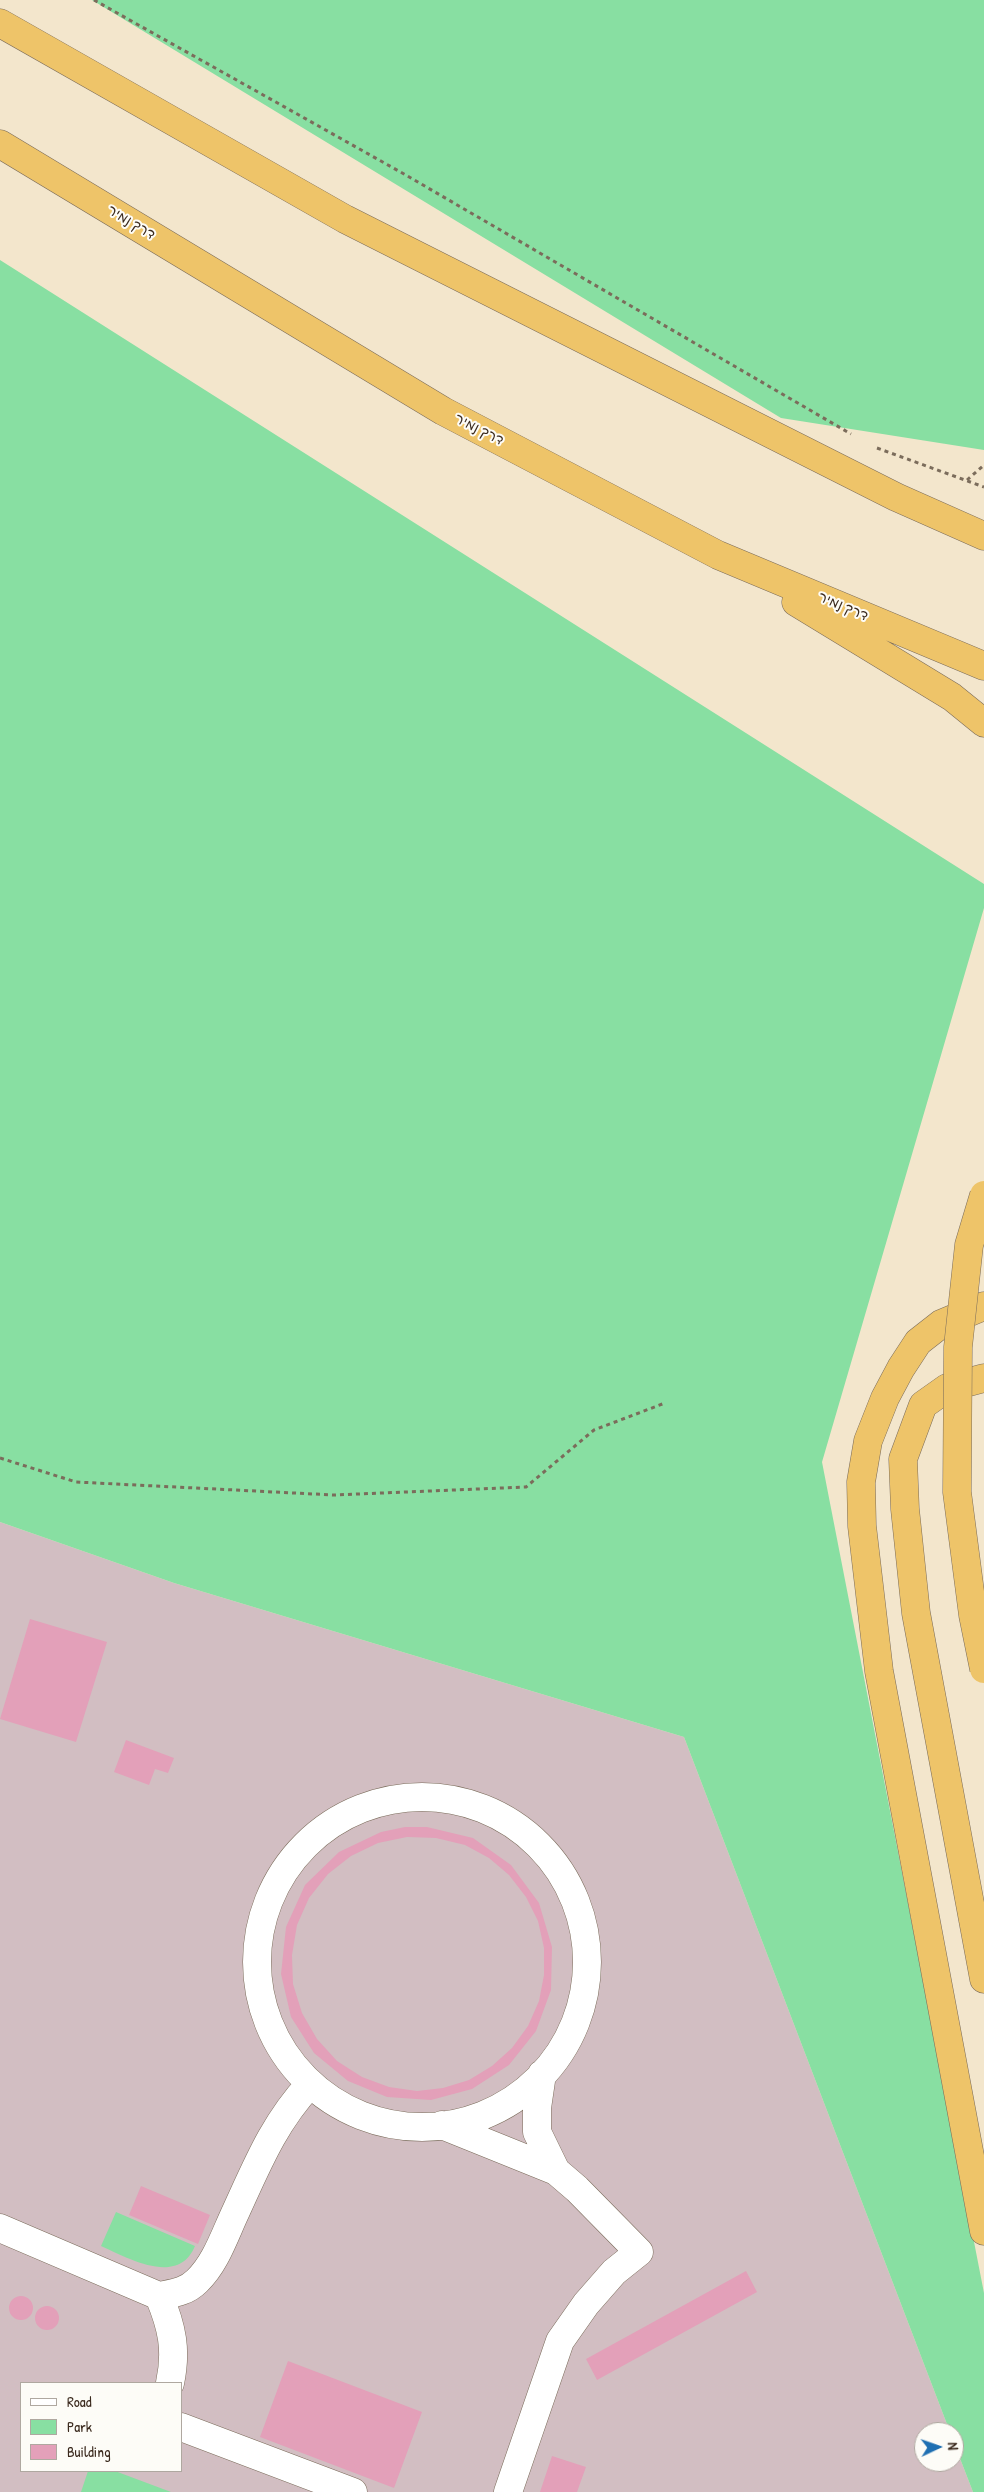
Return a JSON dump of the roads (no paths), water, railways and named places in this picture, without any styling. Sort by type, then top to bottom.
[{"type":"highway","points":[[0,23],[345,219],[896,497],[984,536]]},
{"type":"highway","name":"דרך נמיר","points":[[0,144],[443,412],[718,555],[984,666]]},
{"type":"highway","points":[[718,555],[952,697],[984,722]]},
{"type":"highway","points":[[984,1196],[969,1245],[958,1347],[957,1492],[973,1615],[984,1669]]},
{"type":"highway","points":[[984,1306],[941,1324],[918,1342],[900,1368],[885,1398],[868,1441],[861,1482],[862,1526],[879,1671],[984,2231]]},
{"type":"highway","points":[[984,1378],[947,1388],[923,1405],[903,1459],[905,1509],[916,1613],[984,1979]]},
{"type":"lane","points":[[421,1795],[463,1801],[503,1816],[540,1846],[568,1885],[584,1930],[587,1978],[576,2024],[551,2065],[517,2098],[474,2120],[427,2128],[380,2122],[336,2104],[310,2084],[302,2077],[277,2042],[261,2002],[256,1960],[262,1918],[279,1878],[305,1844],[339,1818],[378,1801],[421,1795]]},
{"type":"lane","points":[[542,2074],[537,2108],[538,2132],[556,2171]]},
{"type":"lane","points":[[0,2228],[159,2296],[183,2291],[198,2280],[216,2255],[267,2143],[288,2108],[310,2084]]},
{"type":"lane","points":[[442,2126],[556,2171],[577,2188],[639,2252],[609,2279],[586,2304],[560,2341],[508,2492]]},
{"type":"lane","points":[[159,2296],[170,2322],[173,2343],[173,2367],[170,2382]]},
{"type":"lane","points":[[182,2427],[354,2492]]}]
